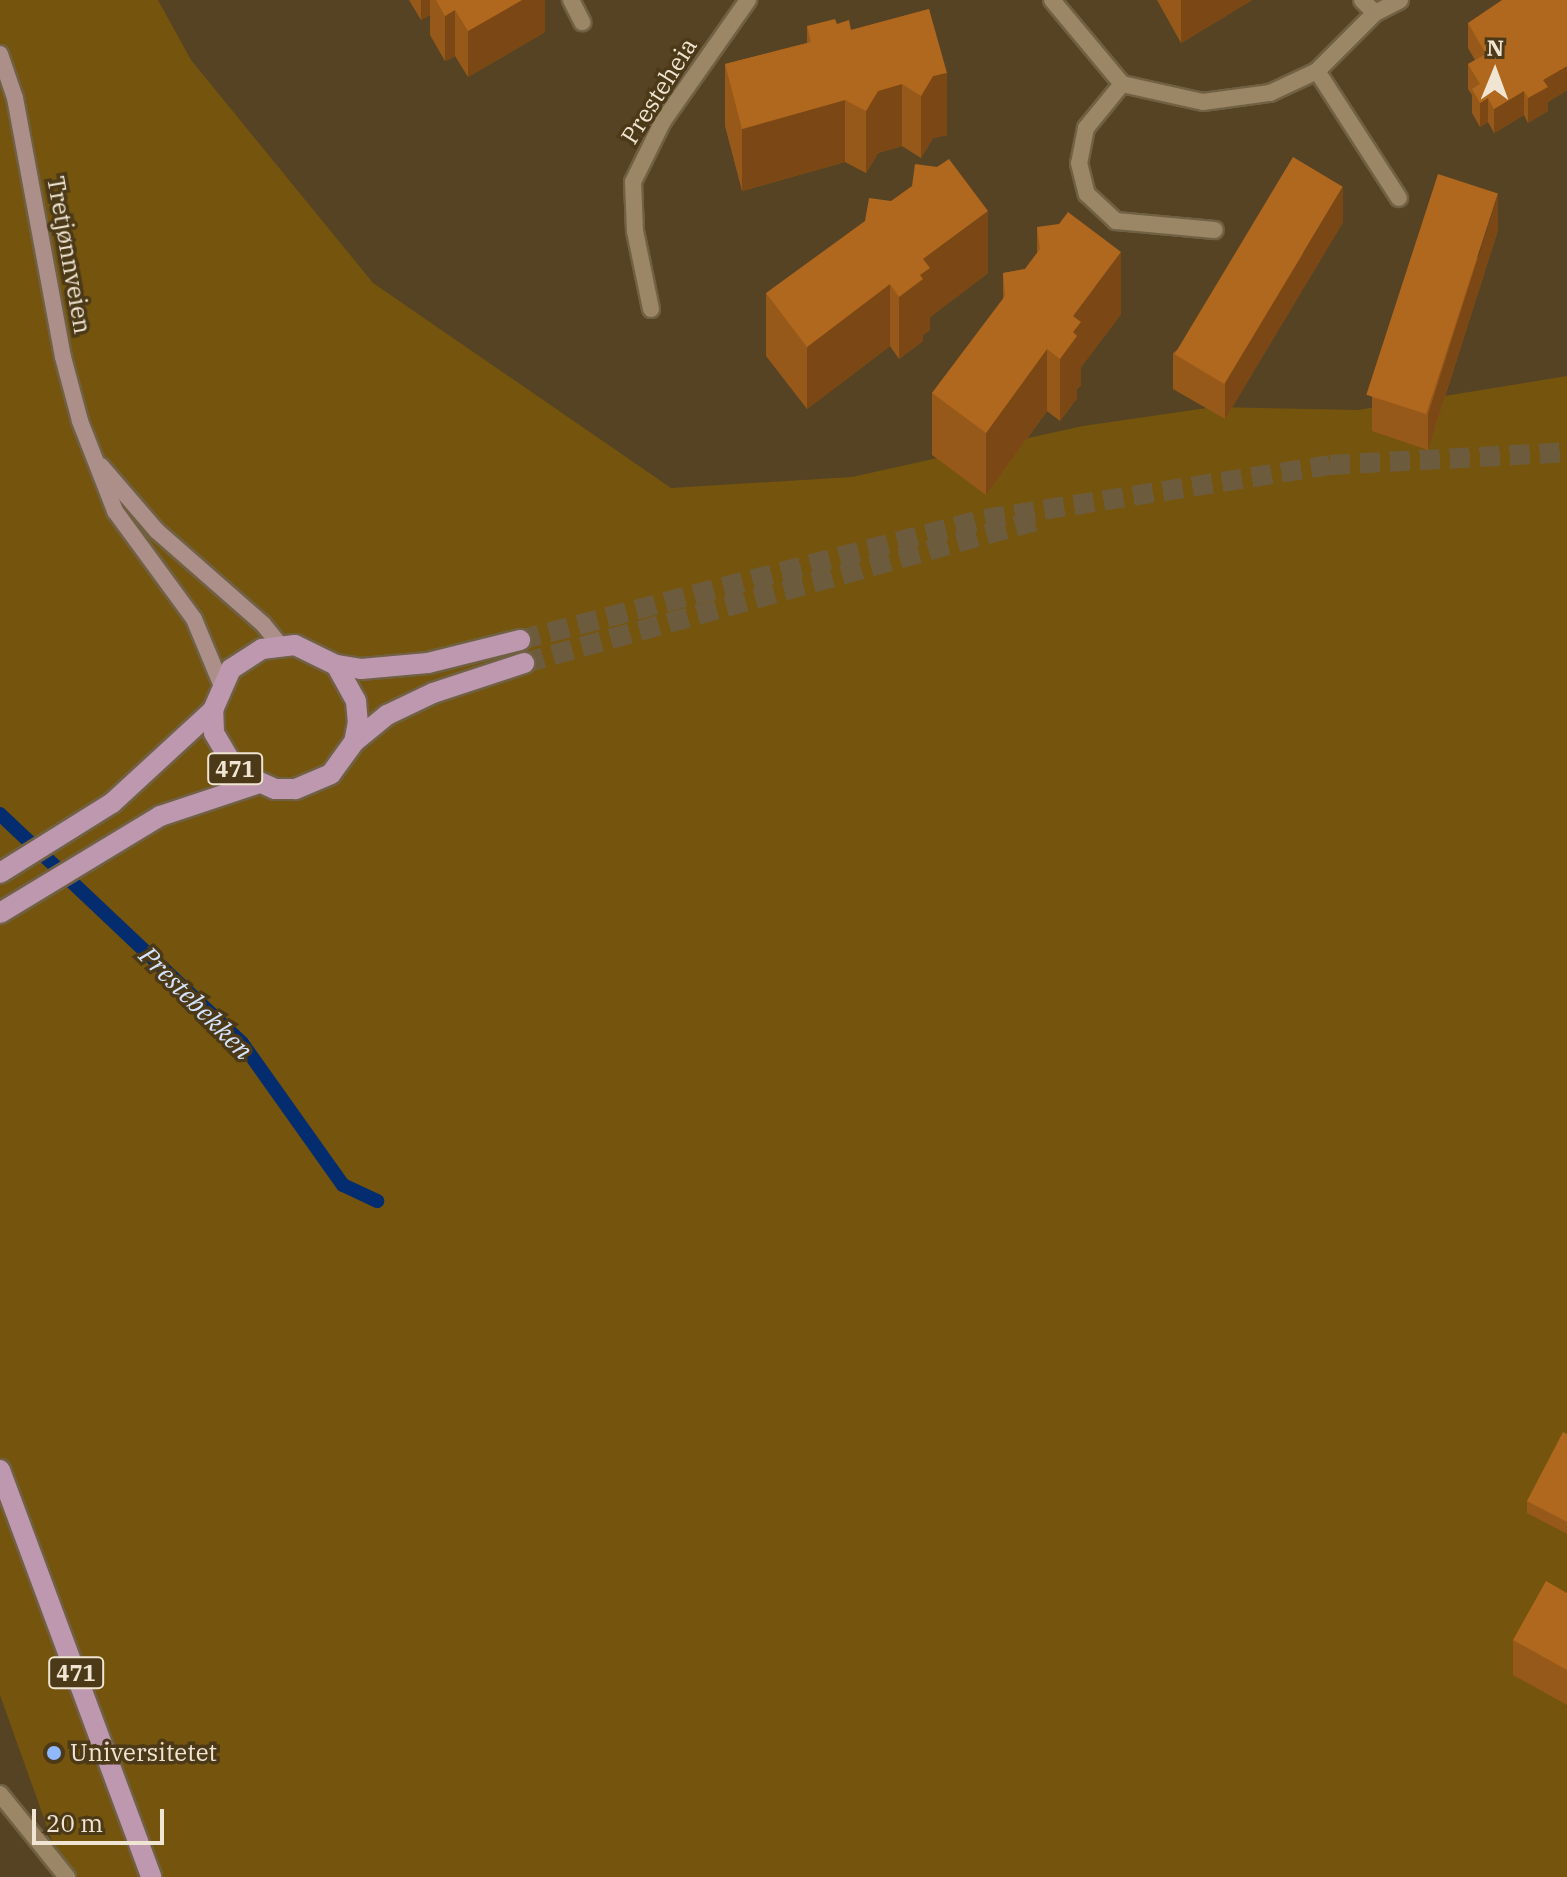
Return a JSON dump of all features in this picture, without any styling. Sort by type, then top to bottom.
[{"type":"main road","points":[[336,665],[428,663],[520,640]]},
{"type":"main road","points":[[280,645],[310,649],[336,665],[356,701],[354,742]]},
{"type":"main road","name":"471","points":[[0,873],[112,803],[213,710],[221,684],[245,657],[280,645]]},
{"type":"main road","name":"471","points":[[0,913],[160,816],[256,784],[295,789],[314,784],[331,774],[354,742],[387,715],[433,693],[524,663]]},
{"type":"main road","name":"471","points":[[213,710],[223,754],[256,784]]},
{"type":"main road","name":"471","points":[[0,1470],[151,1877]]},
{"type":"street","points":[[571,0],[582,22]]},
{"type":"street","name":"Presteheia","points":[[651,309],[635,231],[633,182],[663,121],[748,0]]},
{"type":"street","points":[[1052,0],[1122,84],[1203,102],[1270,93],[1317,71],[1375,13],[1400,0]]},
{"type":"street","points":[[1362,0],[1375,13]]},
{"type":"street","name":"Tretjønnveien","points":[[0,54],[21,127],[63,357],[80,421],[126,531],[207,640],[221,684]]},
{"type":"street","points":[[1317,71],[1399,198]]},
{"type":"street","points":[[1122,84],[1086,128],[1079,163],[1087,194],[1116,221],[1215,230]]},
{"type":"street","name":"Tretjønnveien","points":[[98,463],[157,531],[263,624],[280,645]]},
{"type":"street","points":[[0,1794],[67,1877]]},
{"type":"shaded area","points":[[0,0],[158,0],[191,60],[373,283],[671,488],[852,477],[1083,426],[1214,407],[1358,410],[1567,376],[1567,1877],[65,1877],[0,1695]]},
{"type":"building","points":[[436,0],[522,0],[468,31],[455,10],[445,16]]},
{"type":"building","points":[[1502,0],[1567,0],[1567,66],[1543,80],[1548,87],[1528,98],[1524,91],[1494,109],[1488,98],[1480,103],[1472,89],[1480,84],[1468,64],[1486,54],[1468,23]]},
{"type":"building","points":[[929,9],[947,73],[933,76],[921,96],[902,84],[878,91],[866,111],[845,100],[742,129],[725,64],[811,42],[807,26],[835,19],[837,24],[849,20],[851,30]]},
{"type":"building","points":[[1293,157],[1343,187],[1224,384],[1175,354]]},
{"type":"building","points":[[949,159],[988,211],[923,259],[930,268],[920,275],[923,279],[899,297],[890,284],[807,347],[766,293],[865,221],[869,198],[891,201],[912,186],[915,164],[937,167]]},
{"type":"building","points":[[1438,174],[1498,193],[1426,414],[1366,395]]},
{"type":"building","points":[[1068,212],[1121,252],[1073,316],[1081,322],[1073,332],[1077,336],[1060,359],[1047,349],[986,433],[932,393],[1005,296],[1003,273],[1025,269],[1040,249],[1037,227],[1059,224]]},
{"type":"building","points":[[1563,1432],[1567,1434],[1567,1522],[1527,1501]]},
{"type":"building","points":[[1546,1581],[1567,1593],[1567,1670],[1513,1640]]},
{"type":"waterway","name":"Prestebekken","points":[[0,814],[242,1043],[343,1185],[377,1201]]},
{"type":"tunnel","points":[[520,640],[985,519],[1330,465],[1567,452]]},
{"type":"tunnel","points":[[524,663],[1035,521]]},
{"type":"place","name":"Universitetet","points":[[54,1753]]}]
